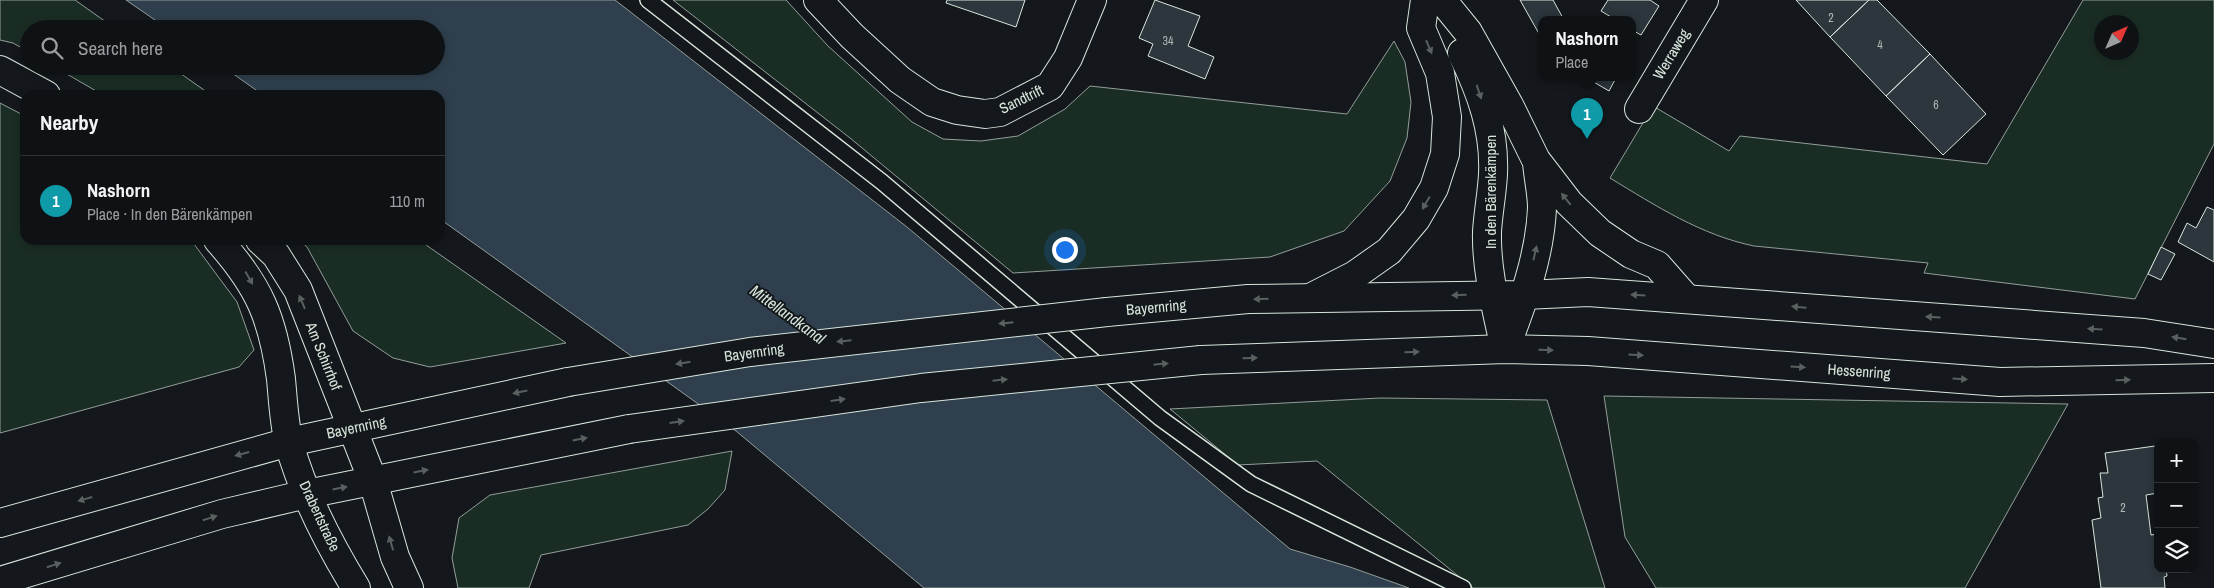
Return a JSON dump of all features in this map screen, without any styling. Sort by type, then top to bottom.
[{"type":"street","name":"Sandtrift","points":[[818,0],[900,80],[932,102],[957,110],[985,114],[1000,112],[1050,86],[1068,58],[1092,0]]},
{"type":"street","points":[[1310,298],[1355,275],[1389,251],[1416,219],[1434,188],[1445,154],[1447,117],[1440,73],[1421,28],[1425,0]]},
{"type":"street","name":"In den Bärenkämpen","points":[[1436,0],[1476,82],[1490,126],[1493,173],[1487,233],[1493,295],[1504,349]]},
{"type":"street","points":[[1442,0],[1468,32],[1509,105],[1536,160],[1569,203],[1600,233],[1631,254],[1656,264],[1686,298]]},
{"type":"street","name":"Werraweg","points":[[1638,109],[1704,0]]},
{"type":"street","points":[[0,70],[37,90]]},
{"type":"street","points":[[0,581],[222,514],[307,494],[629,429],[921,388],[1201,360],[1504,349],[1525,296],[1538,237],[1542,207],[1536,160]]},
{"type":"street","points":[[222,245],[242,267],[265,307],[279,366],[289,442]]},
{"type":"street","name":"Am Schirrhof","points":[[265,245],[276,255],[298,290],[373,481]]},
{"type":"street","points":[[1525,296],[1588,292],[1686,298],[2144,332],[2214,344]]},
{"type":"street","name":"Bayernring","points":[[0,523],[289,442],[568,382],[750,352],[1107,312],[1248,299],[1525,296]]},
{"type":"street","name":"Hessenring","points":[[1504,349],[1588,351],[2000,382],[2214,378]]},
{"type":"street","name":"Drabertstraße","points":[[289,442],[307,494],[356,588]]},
{"type":"street","points":[[373,481],[395,558],[409,588]]},
{"type":"lane","points":[[648,0],[882,182],[1160,418],[1251,484],[1463,588]]},
{"type":"green space","points":[[0,0],[75,0],[103,20],[20,20],[20,47],[0,40]]},
{"type":"green space","points":[[673,0],[786,0],[828,46],[912,122],[943,139],[981,141],[1018,136],[1065,109],[1090,86],[1347,114],[1394,41],[1405,62],[1411,102],[1407,138],[1390,181],[1344,231],[1270,257],[1013,273],[850,138]]},
{"type":"green space","points":[[2083,0],[2214,0],[2214,144],[2135,299],[1924,273],[1928,263],[1754,246],[1716,235],[1697,227],[1610,178],[1653,106],[1729,151],[1740,136],[1987,164]]},
{"type":"green space","points":[[69,75],[183,75],[204,90],[94,90]]},
{"type":"green space","points":[[0,103],[20,113],[20,245],[195,245],[237,302],[254,350],[239,367],[0,433]]},
{"type":"green space","points":[[305,245],[426,245],[566,343],[430,367],[393,358],[353,331]]},
{"type":"green space","points":[[1604,396],[2068,404],[1965,588],[1656,588],[1625,537]]},
{"type":"green space","points":[[1380,398],[1547,400],[1605,588],[1473,588],[1317,461],[1238,465],[1170,409]]},
{"type":"green space","points":[[732,451],[725,490],[708,509],[688,525],[541,555],[529,588],[458,588],[452,558],[459,518],[490,495]]},
{"type":"water","name":"Mittellandkanal","points":[[126,0],[615,0],[907,227],[1290,549],[1350,567],[1409,588],[924,588],[736,431],[445,223],[445,90],[256,90],[235,75],[445,75],[445,20],[155,20]]},
{"type":"building","points":[[947,0],[1025,0],[1016,27],[946,3]]},
{"type":"building","points":[[1155,0],[1200,16],[1188,46],[1214,57],[1205,79],[1148,56],[1153,44],[1139,38]]},
{"type":"building","points":[[1520,0],[1553,0],[1562,16],[1538,16],[1538,32]]},
{"type":"building","points":[[1608,0],[1650,0],[1659,6],[1641,35],[1636,32],[1636,16],[1609,16],[1601,11]]},
{"type":"building","points":[[1796,0],[1869,0],[1830,37]]},
{"type":"building","points":[[1869,0],[1877,0],[1930,54],[1886,96],[1830,37]]},
{"type":"building","points":[[1930,54],[1986,114],[1943,155],[1886,96]]},
{"type":"building","points":[[1592,81],[1614,81],[1609,91]]},
{"type":"building","points":[[2207,207],[2214,210],[2214,262],[2178,242],[2187,223],[2196,228]]},
{"type":"building","points":[[2161,247],[2175,254],[2161,280],[2148,274]]},
{"type":"building","points":[[2154,446],[2154,494],[2146,495],[2151,535],[2154,535],[2154,573],[2167,573],[2167,576],[2164,577],[2165,588],[2101,588],[2092,520],[2101,518],[2098,498],[2103,497],[2100,473],[2108,473],[2105,453]]},
{"type":"place","name":"Nashorn","points":[[1587,139]]}]
